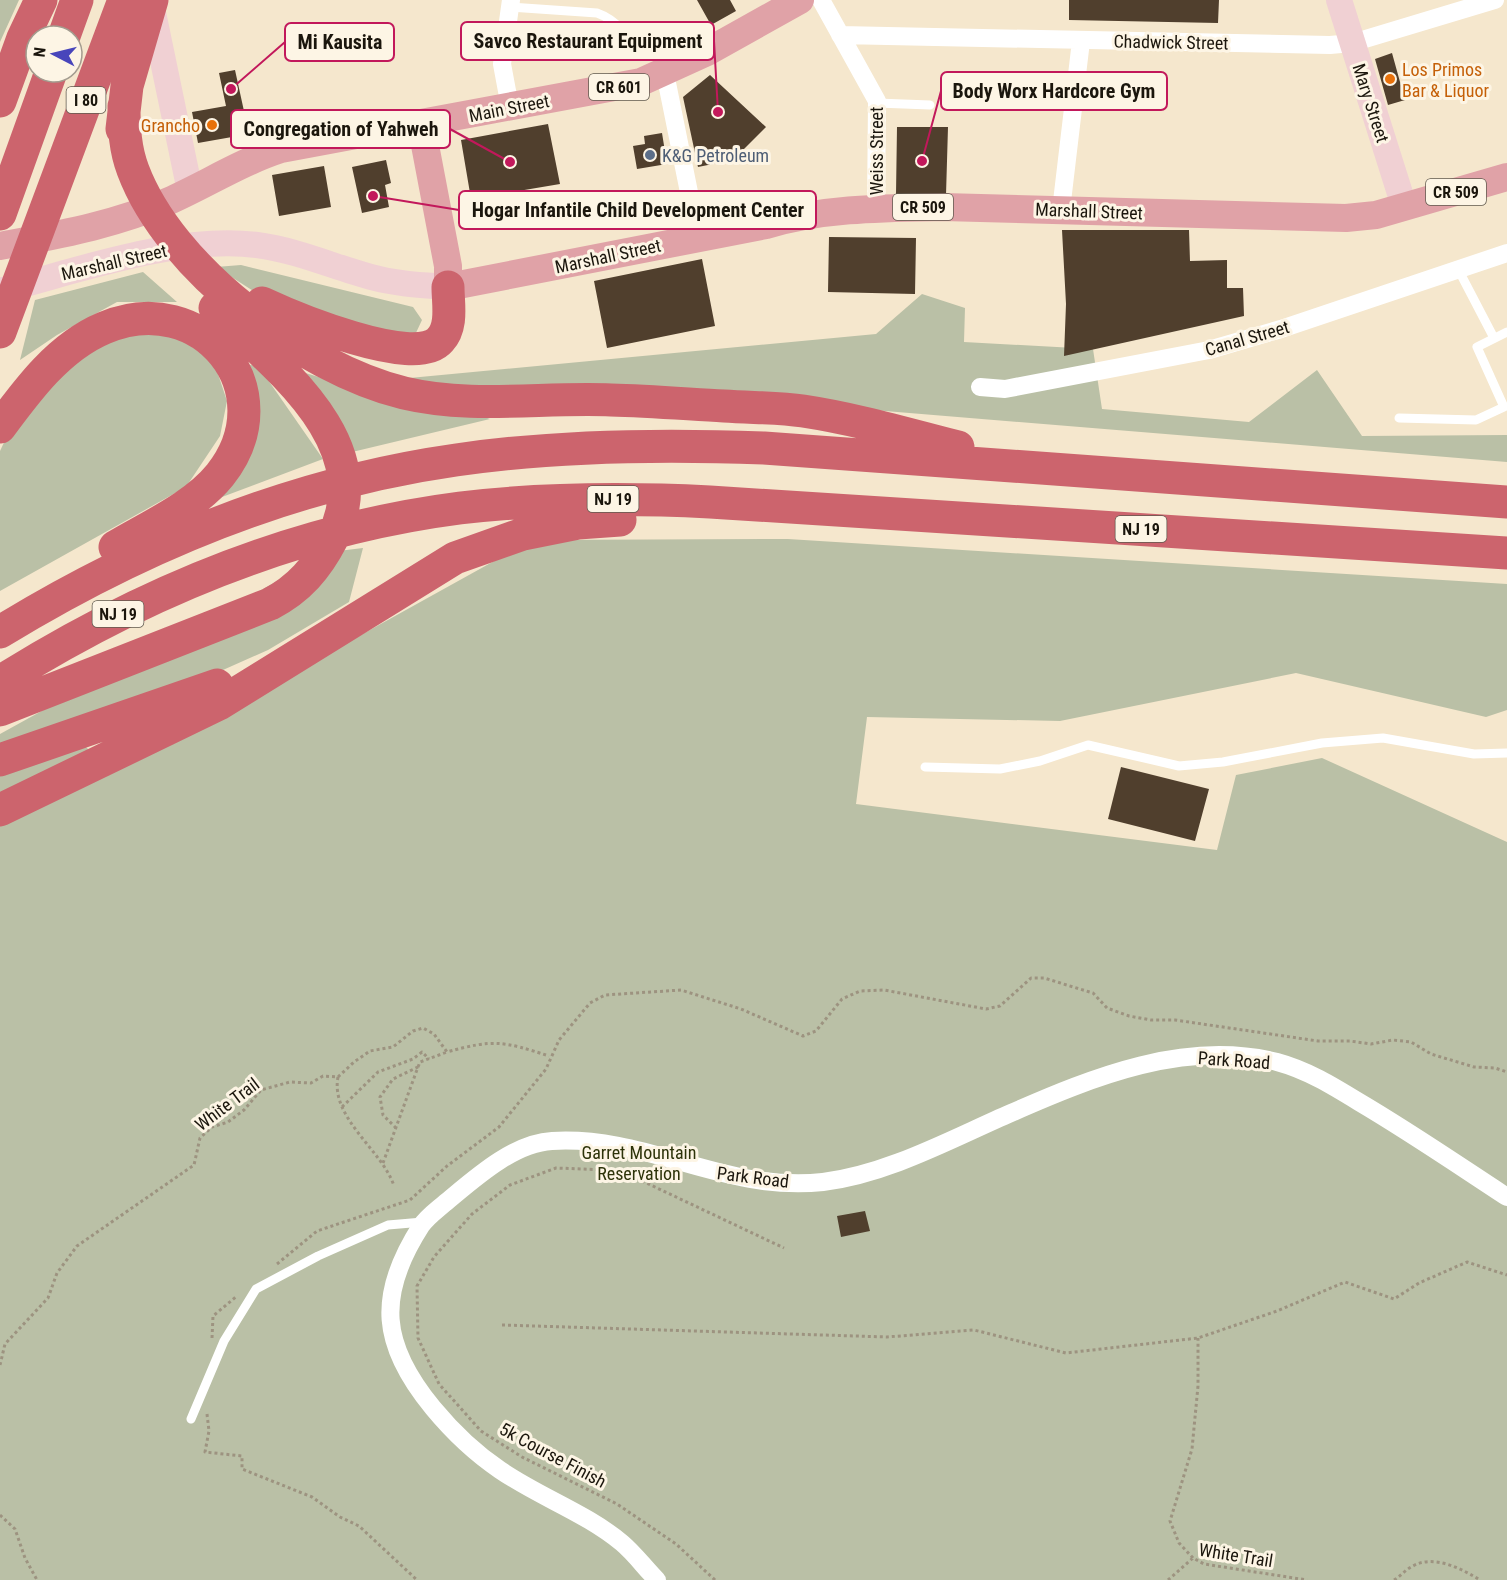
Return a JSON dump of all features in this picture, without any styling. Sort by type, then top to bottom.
[{"type":"highway","points":[[0,101],[41,0]]},
{"type":"highway","points":[[68,24],[77,0]]},
{"type":"highway","name":"I 80","points":[[1,329],[124,0]]},
{"type":"highway","points":[[151,0],[124,106],[129,169],[140,212],[150,232],[207,282],[247,311],[318,356],[360,378],[410,394],[473,401],[612,400],[800,411],[851,419],[1043,468]]},
{"type":"highway","name":"I 80","points":[[1,212],[47,84]]},
{"type":"highway","points":[[0,710],[270,604],[293,591],[326,551],[335,533],[344,500],[344,483],[336,446],[327,428],[300,391],[177,244],[129,169]]},
{"type":"highway","points":[[207,282],[306,321],[354,337],[412,349],[434,346],[446,332],[449,321],[448,287]]},
{"type":"highway","points":[[0,427],[29,389],[58,358],[90,335],[133,319],[162,318],[183,323],[203,333],[214,342],[232,364],[243,408],[239,437],[228,463],[211,485],[183,506],[20,605],[7,628]]},
{"type":"highway","name":"NJ 19","points":[[7,628],[143,554],[270,504],[408,468],[506,453],[661,445],[764,448],[1503,500]]},
{"type":"highway","name":"NJ 19","points":[[0,682],[126,610],[244,562],[326,536],[411,516],[460,508],[561,500],[661,500],[1507,553]]},
{"type":"highway","points":[[0,810],[219,704],[455,558],[523,534],[603,521],[772,523],[816,508]]},
{"type":"highway","points":[[0,760],[227,681],[296,651],[360,617]]},
{"type":"main road","name":"Main Street","points":[[0,246],[78,231],[130,216],[190,191],[237,165],[281,149],[619,87],[665,73],[800,0]]},
{"type":"main road","points":[[422,124],[448,266],[448,287]]},
{"type":"main road","name":"Marshall Street","points":[[448,287],[766,225],[802,214],[876,208],[1062,210],[1346,218],[1376,215],[1507,177]]},
{"type":"street","points":[[151,0],[190,191]]},
{"type":"street","name":"Weiss Street","points":[[820,0],[877,103],[876,208]]},
{"type":"street","name":"Mary Street","points":[[1339,0],[1404,206]]},
{"type":"street","name":"Chadwick Street","points":[[840,35],[1081,41],[1352,43],[1495,0]]},
{"type":"street","points":[[510,4],[502,64],[510,107]]},
{"type":"street","points":[[1062,210],[1081,41]]},
{"type":"street","points":[[665,73],[698,237]]},
{"type":"street","name":"Marshall Street","points":[[0,290],[153,252],[218,243],[274,248],[374,278],[416,285],[448,287]]},
{"type":"street","name":"Canal Street","points":[[980,387],[1005,389],[1209,350],[1507,253]]},
{"type":"street","name":"Park Road","points":[[657,1580],[622,1544],[500,1470],[461,1438],[415,1386],[402,1367],[392,1340],[390,1309],[395,1277],[423,1222],[493,1163],[545,1141],[582,1140],[627,1146],[711,1173],[744,1179],[789,1184],[822,1182],[866,1172],[1046,1097],[1144,1064],[1198,1055],[1236,1056],[1277,1062],[1318,1078],[1391,1120],[1507,1197]]},
{"type":"lane","points":[[510,4],[607,16],[622,28],[640,55]]},
{"type":"lane","points":[[877,103],[930,105]]},
{"type":"lane","points":[[1458,269],[1494,338]]},
{"type":"lane","points":[[1399,418],[1476,420],[1504,407],[1477,347],[1507,332]]},
{"type":"lane","points":[[925,767],[1000,769],[1040,761],[1088,745],[1179,766],[1223,762],[1322,743],[1383,738],[1474,754],[1507,753]]},
{"type":"lane","points":[[191,1419],[224,1341],[256,1289],[388,1225],[423,1222]]},
{"type":"path","name":"White Trail","points":[[0,1365],[5,1344],[48,1298],[57,1273],[77,1246],[148,1194],[194,1165],[200,1138],[212,1127],[228,1122],[244,1110],[261,1090],[290,1082],[311,1083],[322,1076],[338,1077],[370,1051],[393,1047],[413,1031],[423,1028],[434,1034],[447,1052]]},
{"type":"path","points":[[383,1163],[420,1062],[485,1042],[495,1042],[550,1056]]},
{"type":"path","points":[[342,1107],[378,1072],[413,1059],[422,1052],[429,1059]]},
{"type":"path","points":[[396,1128],[383,1115],[380,1097],[393,1079],[418,1067]]},
{"type":"path","points":[[338,1077],[338,1098],[342,1107],[369,1149],[383,1163],[394,1186]]},
{"type":"path","name":"5k Course Finish","points":[[715,1580],[676,1544],[617,1504],[522,1457],[481,1431],[439,1384],[418,1338],[417,1286],[434,1257],[472,1214],[510,1185],[556,1168],[608,1170],[638,1179],[784,1248]]},
{"type":"path","points":[[502,1325],[887,1337],[974,1330],[1066,1353],[1198,1338],[1277,1311],[1345,1282],[1394,1299],[1419,1282],[1467,1262],[1507,1275]]},
{"type":"path","points":[[1193,1558],[1179,1543],[1170,1521],[1192,1449],[1198,1386],[1198,1338]]},
{"type":"path","points":[[0,1515],[15,1529],[25,1558],[37,1580]]},
{"type":"path","name":"White Trail","points":[[1168,1580],[1193,1558],[1204,1564],[1307,1580]]},
{"type":"path","points":[[1394,1580],[1414,1565],[1429,1562],[1446,1563],[1480,1580]]},
{"type":"green space","points":[[0,0],[19,0],[0,42]]},
{"type":"green space","points":[[241,265],[413,307],[422,320],[414,337],[269,301],[216,267]]},
{"type":"green space","points":[[143,272],[177,302],[117,302],[57,335],[20,360],[35,300]]},
{"type":"green space","points":[[922,294],[965,308],[964,342],[1093,349],[1102,409],[1249,422],[1317,370],[1362,436],[1507,435],[1507,462],[861,409],[455,389],[399,379],[876,334]]},
{"type":"green space","points":[[135,324],[181,335],[214,362],[227,401],[220,436],[186,487],[0,591],[0,451],[15,419],[83,348]]},
{"type":"green space","points":[[243,363],[259,367],[323,459],[206,503]]},
{"type":"green space","points":[[299,371],[403,403],[471,412],[490,419],[348,453]]},
{"type":"green space","name":"Garret Mountain Reservation","points":[[788,539],[1507,584],[1507,710],[1486,717],[1296,673],[1060,721],[867,717],[856,804],[1217,850],[1236,775],[1322,758],[1507,842],[1507,1580],[0,1580],[0,816],[193,728],[532,540]]},
{"type":"green space","points":[[363,548],[349,602],[268,650],[205,678],[0,745],[0,734],[330,552]]},
{"type":"green space","points":[[83,744],[90,751],[0,794],[0,773]]},
{"type":"building","points":[[697,0],[730,0],[736,11],[711,25]]},
{"type":"building","points":[[1069,0],[1219,0],[1218,23],[1069,20]]},
{"type":"building","name":"Los Primos Bar & Liquor","points":[[1392,53],[1405,100],[1388,105],[1375,59]]},
{"type":"building","points":[[235,70],[249,134],[198,143],[192,112],[226,106],[219,73]]},
{"type":"building","points":[[710,75],[766,127],[733,160],[698,167],[683,97]]},
{"type":"building","points":[[548,124],[560,184],[471,199],[461,140]]},
{"type":"building","points":[[897,127],[948,127],[946,195],[896,194]]},
{"type":"building","name":"K&G Petroleum","points":[[662,133],[667,164],[637,169],[633,146],[645,144],[644,136]]},
{"type":"building","points":[[386,160],[391,183],[385,185],[389,207],[362,213],[352,167]]},
{"type":"building","points":[[324,166],[331,207],[279,216],[272,175]]},
{"type":"building","points":[[1062,230],[1189,230],[1190,261],[1227,260],[1227,288],[1243,288],[1244,316],[1064,356],[1066,304]]},
{"type":"building","points":[[829,237],[916,238],[915,294],[828,292]]},
{"type":"building","points":[[702,259],[715,326],[607,348],[594,281]]},
{"type":"building","points":[[1121,767],[1209,789],[1195,841],[1108,819]]},
{"type":"building","points":[[865,1211],[870,1231],[841,1237],[837,1216]]},
{"type":"place","name":"Los Primos Bar & Liquor","points":[[1390,79]]},
{"type":"place","name":"Mi Kausita","points":[[231,89]]},
{"type":"place","name":"Savco Restaurant Equipment","points":[[718,112]]},
{"type":"place","name":"Grancho","points":[[212,125]]},
{"type":"place","name":"K&G Petroleum","points":[[650,155]]},
{"type":"place","name":"Body Worx Hardcore Gym","points":[[922,161]]},
{"type":"place","name":"Congregation of Yahweh","points":[[510,162]]},
{"type":"place","name":"Hogar Infantile Child Development Center","points":[[373,196]]}]
